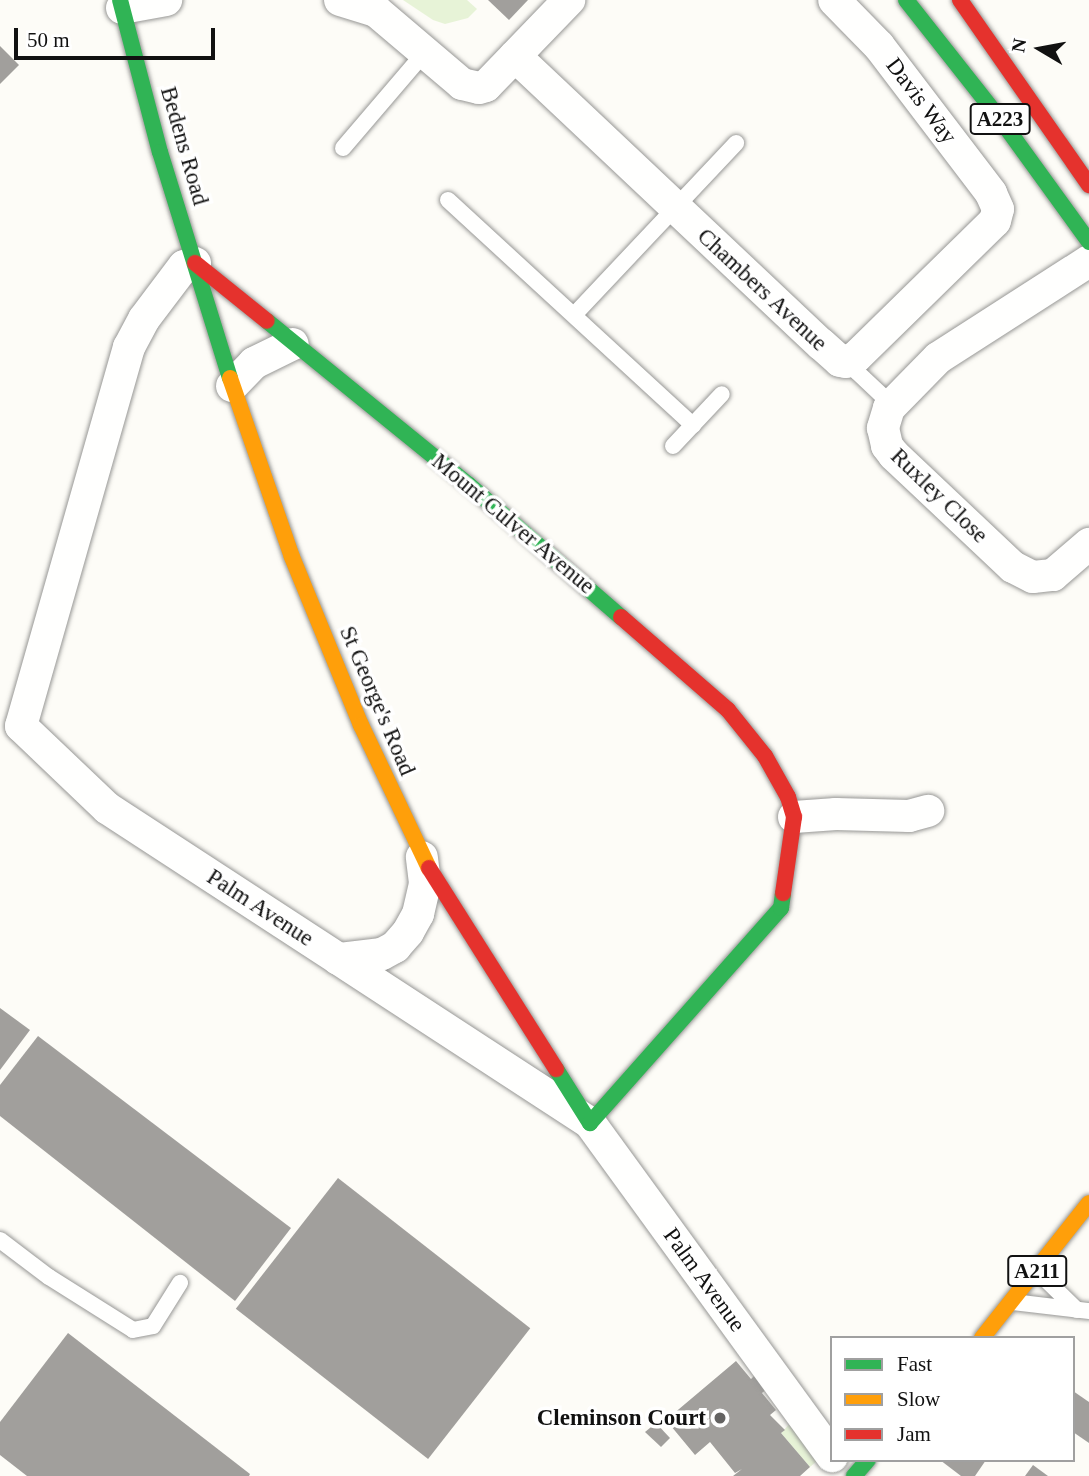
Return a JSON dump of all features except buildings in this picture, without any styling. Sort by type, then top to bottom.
[{"type":"street","points":[[121,4],[166,0]]},
{"type":"street","points":[[340,0],[376,11],[470,88],[486,86],[569,0]]},
{"type":"street","name":"Davis Way","points":[[834,0],[879,47],[990,193],[998,209]]},
{"type":"street","name":"A223","points":[[906,0],[1003,123],[1089,242]]},
{"type":"street","name":"A223","points":[[963,3],[1089,185]]},
{"type":"street","name":"Bedens Road","points":[[121,4],[160,152],[195,263]]},
{"type":"street","name":"Chambers Avenue","points":[[515,56],[840,361],[851,360],[995,221],[998,209]]},
{"type":"street","points":[[892,405],[938,358],[1089,261]]},
{"type":"street","name":"Mount Culver Avenue","points":[[195,263],[469,485],[728,710],[765,757],[788,797],[794,817]]},
{"type":"street","name":"St George's Road","points":[[195,263],[232,386],[292,557],[361,725],[422,856],[590,1123]]},
{"type":"street","name":"Palm Avenue","points":[[195,263],[184,266],[144,319],[130,347],[10,715],[107,808],[590,1123],[830,1452]]},
{"type":"street","points":[[232,386],[254,363],[293,344]]},
{"type":"street","name":"Ruxley Close","points":[[892,405],[883,428],[887,446],[1013,567],[1033,577],[1053,575],[1089,544]]},
{"type":"street","points":[[590,1123],[780,908],[794,817],[836,814],[909,816],[928,811]]},
{"type":"street","points":[[338,959],[382,954],[395,947],[408,932],[418,914],[425,883],[422,856]]},
{"type":"street","name":"A211","points":[[984,1336],[1089,1203]]},
{"type":"street","points":[[854,1476],[866,1462]]},
{"type":"lane","points":[[343,148],[425,52]]},
{"type":"lane","points":[[575,314],[736,142]]},
{"type":"lane","points":[[448,200],[693,425]]},
{"type":"lane","points":[[851,360],[857,372],[892,405]]},
{"type":"lane","points":[[673,446],[722,394]]},
{"type":"lane","points":[[0,1240],[49,1277],[133,1330],[143,1331],[153,1326],[180,1283]]},
{"type":"lane","points":[[1037,1271],[1083,1311]]},
{"type":"lane","points":[[1013,1302],[1083,1311]]},
{"type":"green space","points":[[403,0],[467,0],[477,9],[468,18],[445,24],[433,20]]},
{"type":"green space","points":[[796,1417],[824,1455],[810,1467],[781,1433]]},
{"type":"traffic: fast","points":[[120,0],[160,152],[230,378]]},
{"type":"traffic: fast","points":[[906,0],[1003,123],[1089,242]]},
{"type":"traffic: fast","points":[[267,321],[469,485],[621,617]]},
{"type":"traffic: fast","points":[[556,1069],[590,1123],[781,908],[783,893]]},
{"type":"traffic: fast","points":[[854,1476],[866,1462]]},
{"type":"traffic: slow","points":[[230,378],[292,557],[361,725],[429,868]]},
{"type":"traffic: slow","points":[[984,1336],[1089,1203]]},
{"type":"traffic: jam","points":[[960,0],[1089,185]]},
{"type":"traffic: jam","points":[[195,263],[267,321]]},
{"type":"traffic: jam","points":[[621,617],[728,710],[765,756],[788,797],[794,817],[783,893]]},
{"type":"traffic: jam","points":[[429,868],[556,1069]]},
{"type":"place","name":"Cleminson Court","points":[[720,1418]]}]
